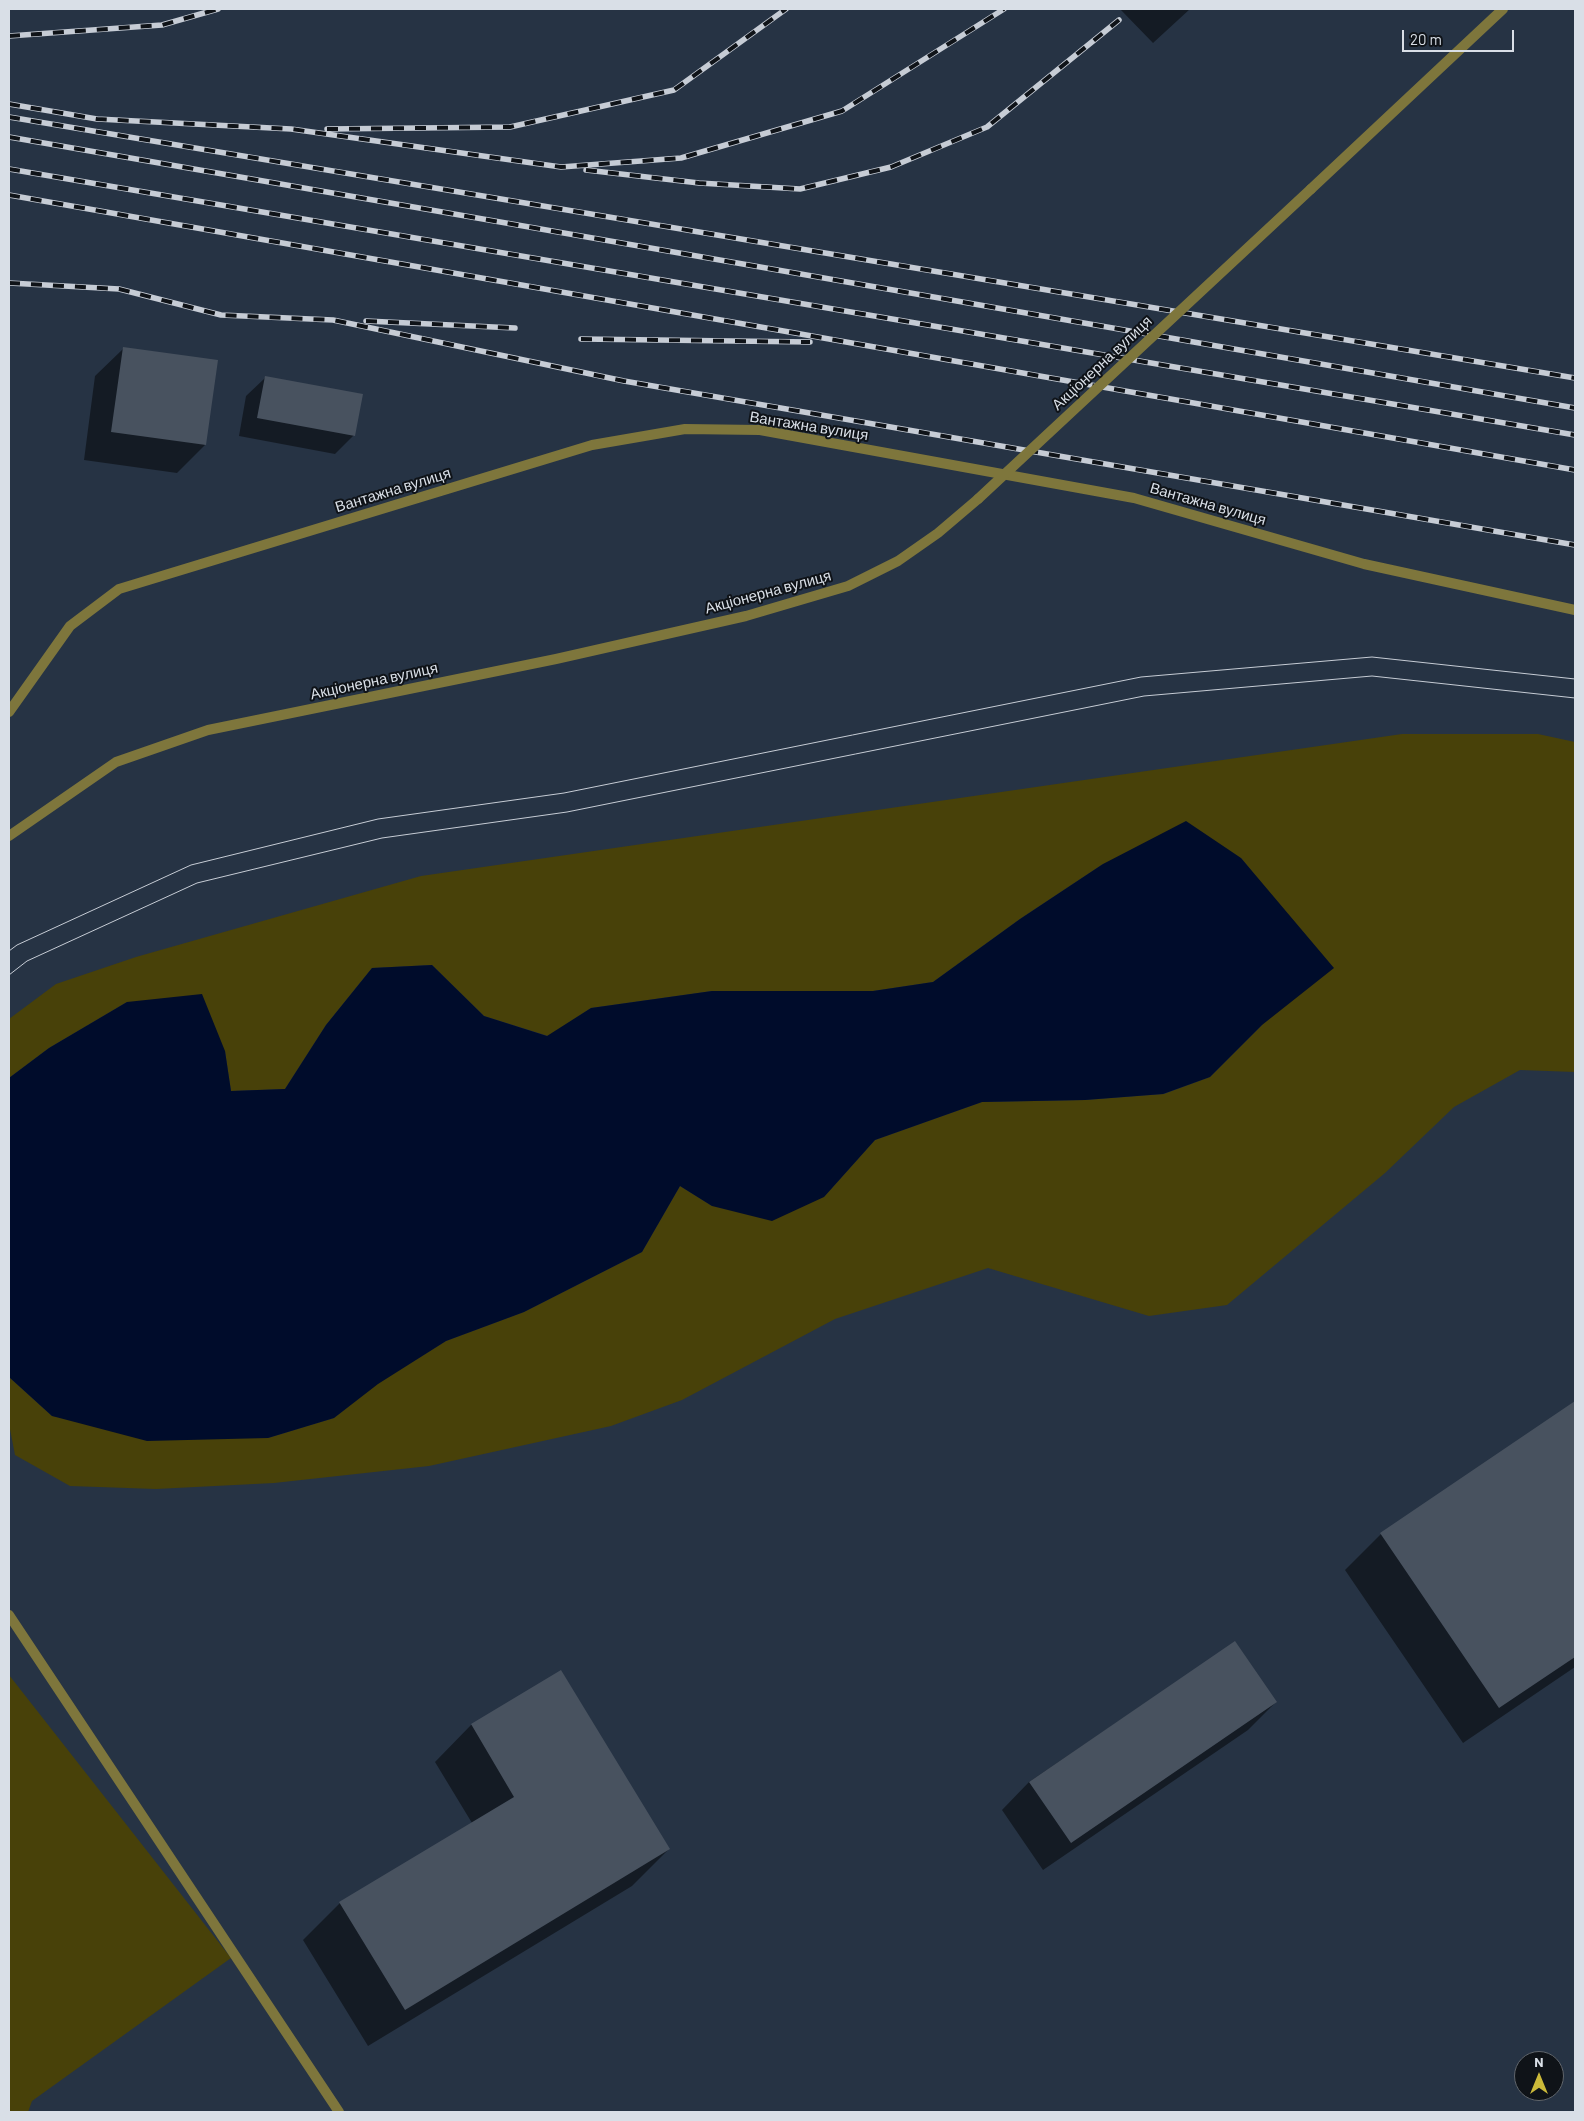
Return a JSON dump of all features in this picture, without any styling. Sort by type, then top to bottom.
[{"type":"street","name":"Акціонерна вулиця","points":[[9,836],[116,762],[208,730],[689,629],[797,602],[848,586],[898,561],[938,533],[978,499],[1503,9]]},
{"type":"street","name":"Вантажна вулиця","points":[[9,712],[70,626],[120,589],[592,445],[685,429],[760,430],[1134,498],[1364,564],[1575,610]]},
{"type":"street","points":[[9,1615],[339,2112]]},
{"type":"shaded area","points":[[9,9],[1575,9],[1575,2112],[9,2112]]},
{"type":"shaded area","points":[[1402,734],[1538,734],[1575,742],[1575,1072],[1520,1070],[1454,1107],[1385,1173],[1227,1305],[1149,1316],[988,1268],[835,1319],[682,1400],[611,1426],[429,1466],[274,1483],[156,1489],[70,1486],[15,1455],[9,1424],[9,1377],[52,1416],[268,1438],[334,1418],[377,1384],[446,1341],[524,1312],[642,1252],[680,1186],[712,1206],[824,1197],[875,1140],[982,1102],[1085,1100],[1164,1094],[1210,1077],[1262,1025],[1281,908],[1241,858],[1103,864],[1020,919],[933,982],[873,991],[712,991],[591,1008],[548,1036],[484,1016],[432,965],[372,968],[326,1025],[285,1089],[231,1091],[225,1051],[127,1002],[49,1048],[9,1078],[9,1019],[56,984],[136,957],[421,876]]},
{"type":"shaded area","points":[[9,1675],[231,1958],[32,2101],[28,2112],[9,2112]]},
{"type":"water","points":[[1186,821],[1241,858],[1334,968],[1262,1025],[1210,1077],[1163,1094],[1085,1100],[982,1102],[875,1140],[824,1197],[772,1221],[712,1206],[680,1186],[642,1252],[524,1312],[446,1341],[378,1384],[334,1418],[268,1438],[147,1441],[52,1416],[9,1377],[9,1078],[49,1048],[127,1002],[202,994],[225,1051],[231,1091],[285,1089],[326,1025],[372,968],[432,965],[484,1016],[547,1036],[591,1008],[712,991],[873,991],[933,982],[1020,919],[1103,864]]},
{"type":"building","points":[[123,347],[218,360],[206,445],[111,432]]},
{"type":"building","points":[[265,376],[363,394],[355,436],[257,418]]},
{"type":"building","points":[[1575,1401],[1575,1657],[1499,1708],[1380,1533]]},
{"type":"building","points":[[1235,1641],[1277,1702],[1071,1843],[1029,1782]]},
{"type":"building","points":[[561,1670],[670,1849],[405,2010],[339,1902],[514,1797],[471,1724]]},
{"type":"tram line","points":[[9,951],[17,945],[191,865],[378,819],[564,793],[1141,677],[1372,657],[1575,679]]},
{"type":"tram line","points":[[9,975],[27,961],[197,883],[382,838],[567,812],[1144,696],[1372,676],[1575,698]]},
{"type":"railway","points":[[9,36],[162,25],[218,9]]},
{"type":"railway","points":[[327,129],[510,127],[674,90],[786,9]]},
{"type":"railway","points":[[9,104],[97,119],[291,129],[561,167],[681,158],[842,111],[1004,9]]},
{"type":"railway","points":[[586,170],[699,183],[800,189],[891,167],[987,127],[1119,20]]},
{"type":"railway","points":[[9,117],[1575,378]]},
{"type":"railway","points":[[9,137],[1575,408]]},
{"type":"railway","points":[[9,169],[1575,435]]},
{"type":"railway","points":[[9,195],[1575,470]]},
{"type":"railway","points":[[9,283],[119,289],[221,315],[333,320],[624,381],[1575,545]]},
{"type":"railway","points":[[366,321],[515,328]]},
{"type":"railway","points":[[581,339],[810,342]]}]
